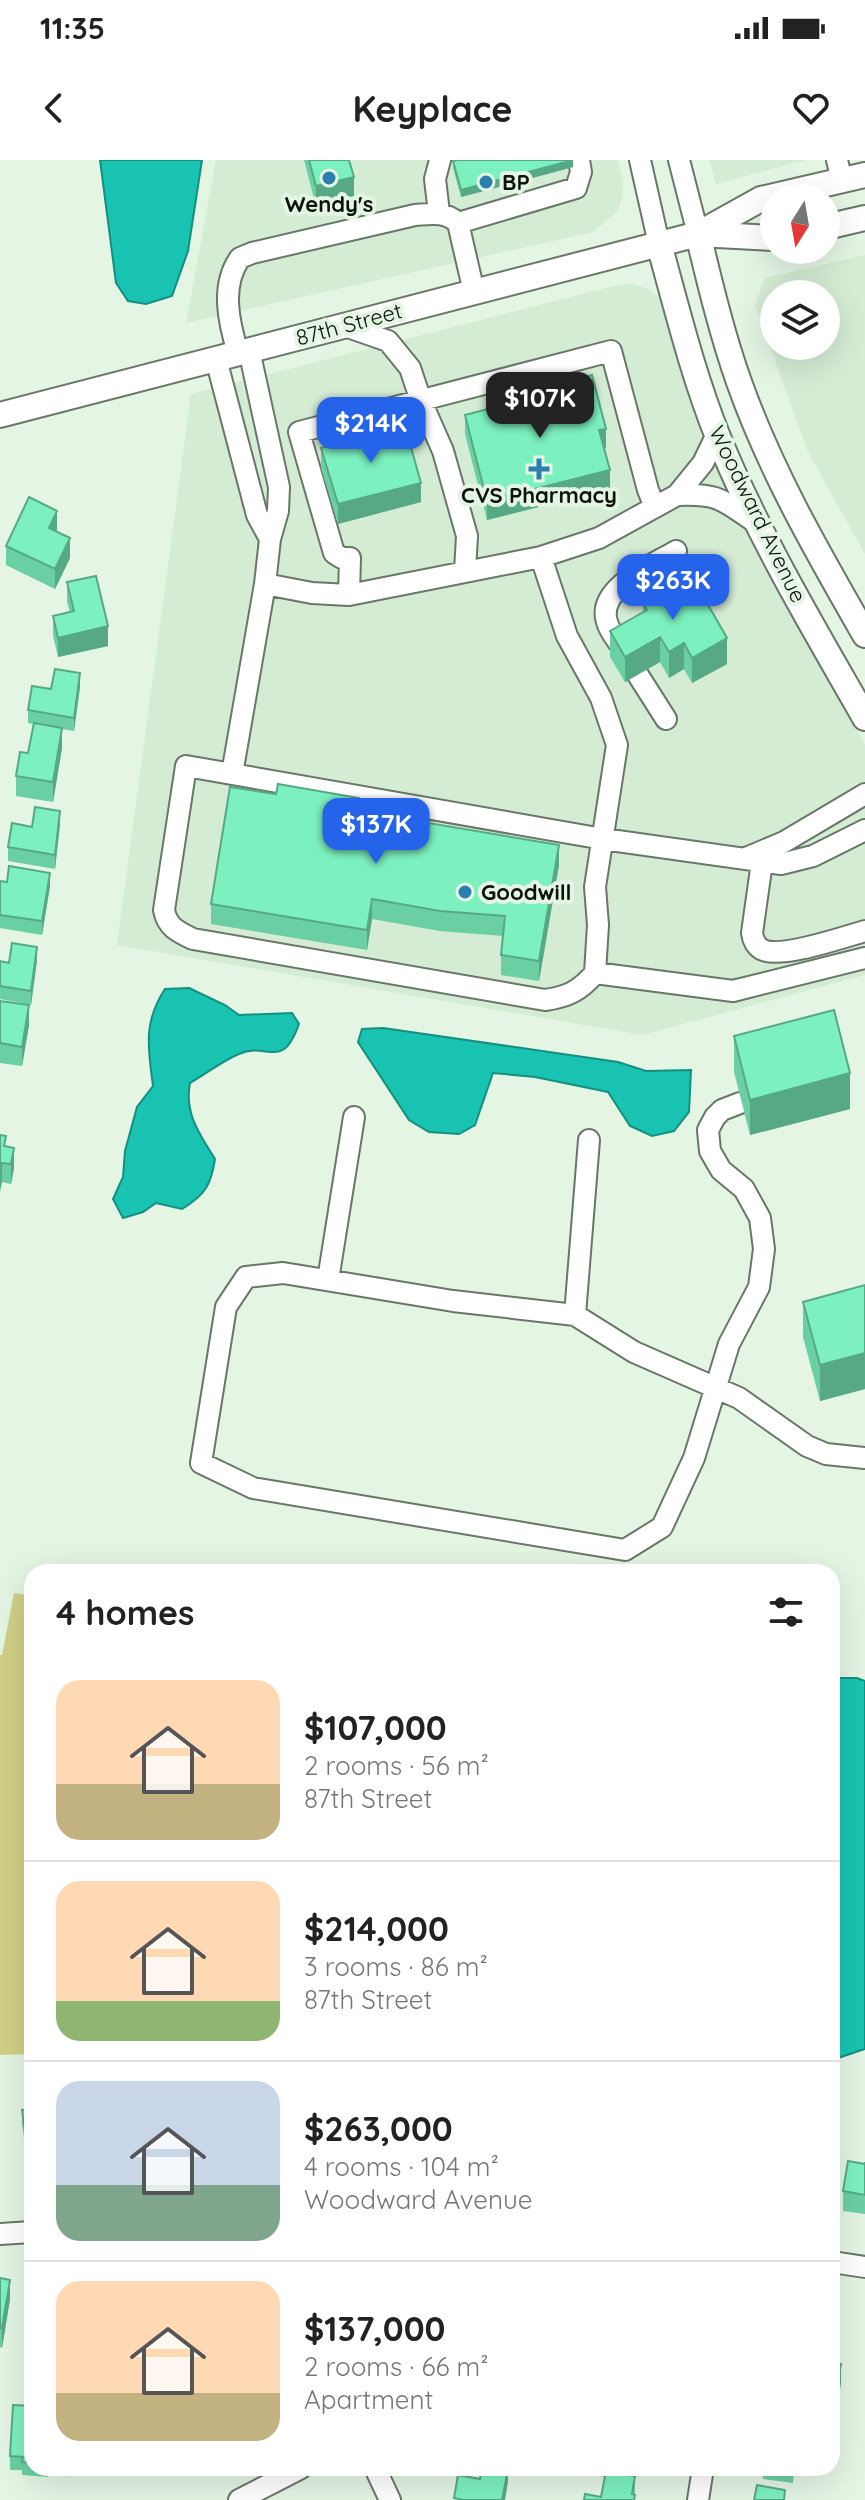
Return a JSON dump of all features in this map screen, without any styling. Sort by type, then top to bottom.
[{"type":"main road","points":[[698,234],[761,199],[848,172]]},
{"type":"main road","points":[[840,224],[865,218]]},
{"type":"main road","name":"87th Street","points":[[0,415],[698,234]]},
{"type":"main road","name":"Woodward Avenue","points":[[698,234],[722,327],[755,425],[801,525],[865,635]]},
{"type":"main road","points":[[698,234],[760,237]]},
{"type":"main road","name":"Woodward Avenue","points":[[659,244],[701,390],[717,434],[758,524],[865,718]]},
{"type":"street","points":[[458,223],[576,188],[581,172],[579,160]]},
{"type":"street","name":"Woodward Avenue","points":[[640,160],[659,244]]},
{"type":"street","name":"Woodward Avenue","points":[[679,160],[698,234]]},
{"type":"street","points":[[435,166],[439,213]]},
{"type":"street","points":[[270,539],[257,515],[230,326],[229,281],[240,258],[374,224],[439,213],[458,223],[474,292]]},
{"type":"street","points":[[345,326],[388,341],[410,368],[443,451],[467,536],[465,571]]},
{"type":"street","points":[[349,595],[350,558],[334,553],[299,432],[611,351],[655,507]]},
{"type":"street","points":[[232,774],[270,539],[278,511],[279,487],[234,354]]},
{"type":"street","points":[[265,584],[312,593],[349,595],[541,557],[599,538],[677,495],[703,463],[717,434]]},
{"type":"street","points":[[677,495],[718,497],[758,524]]},
{"type":"street","points":[[623,649],[607,622],[606,608],[612,594],[625,582],[676,551]]},
{"type":"street","points":[[541,557],[567,636],[601,698],[617,745],[603,839],[595,887],[598,925],[595,973],[582,989],[564,997],[545,1000],[193,939],[177,932],[166,921],[164,910],[186,766],[603,839],[781,864],[813,856],[865,830]]},
{"type":"street","points":[[638,675],[666,719]]},
{"type":"street","points":[[752,861],[865,794]]},
{"type":"street","points":[[752,861],[752,933],[754,943],[761,949],[779,953],[865,931]]},
{"type":"street","points":[[595,973],[733,991],[865,958]]},
{"type":"street","points":[[740,1103],[722,1110],[715,1117],[708,1130],[710,1151],[721,1170],[744,1189],[760,1218],[764,1249],[759,1287],[729,1344],[714,1386],[694,1458],[662,1527],[625,1550],[253,1488],[201,1463],[226,1307],[246,1277],[283,1273],[453,1301],[575,1315],[634,1352],[714,1386],[765,1415],[807,1446],[826,1454],[865,1458]]},
{"type":"street","points":[[328,1280],[354,1117]]},
{"type":"street","points":[[575,1315],[589,1140]]},
{"type":"street","points":[[0,2234],[24,2232]]},
{"type":"street","points":[[840,2263],[865,2267]]},
{"type":"street","points":[[239,2500],[286,2476]]},
{"type":"street","points":[[379,2476],[390,2500]]},
{"type":"street","points":[[698,2500],[702,2476]]},
{"type":"shaded area","points":[[216,160],[618,160],[623,182],[622,198],[617,212],[593,232],[186,323]]},
{"type":"shaded area","points":[[709,160],[806,160],[716,184]]},
{"type":"shaded area","points":[[865,255],[865,554],[808,452],[775,360],[840,360],[840,280],[764,280],[826,264],[840,264],[840,261]]},
{"type":"shaded area","points":[[633,284],[651,290],[663,302],[671,320],[679,361],[696,417],[719,472],[767,567],[865,745],[865,975],[642,1035],[117,945],[191,394],[618,285]]},
{"type":"shaded area","points":[[760,292],[760,319],[755,305]]},
{"type":"shaded area","points":[[14,1593],[24,1595],[24,2054],[0,2055],[0,1655]]},
{"type":"water","points":[[100,160],[202,160],[188,251],[172,296],[146,304],[128,301],[116,283]]},
{"type":"water","points":[[189,988],[239,1015],[292,1013],[299,1024],[293,1039],[280,1051],[239,1054],[190,1083],[191,1113],[198,1132],[215,1159],[209,1183],[201,1194],[182,1209],[156,1203],[143,1212],[123,1218],[113,1199],[123,1177],[125,1151],[137,1107],[153,1086],[149,1036],[153,1013],[165,989]]},
{"type":"water","points":[[383,1028],[618,1062],[646,1071],[691,1070],[689,1112],[674,1131],[652,1136],[630,1126],[608,1092],[535,1077],[493,1073],[475,1125],[459,1134],[429,1132],[409,1120],[358,1042],[362,1029]]},
{"type":"water","points":[[840,1678],[865,1681],[865,2049],[840,2057]]},
{"type":"building","points":[[309,160],[349,160],[354,177],[316,186]]},
{"type":"building","name":"BP","points":[[573,160],[461,190],[453,161]]},
{"type":"building","name":"CVS Pharmacy","points":[[592,375],[606,429],[599,430],[610,470],[487,501],[465,415],[542,395],[541,389]]},
{"type":"building","points":[[405,426],[421,483],[338,504],[321,448]]},
{"type":"building","points":[[29,497],[57,511],[49,528],[70,538],[55,569],[6,546]]},
{"type":"building","points":[[691,575],[727,638],[692,658],[684,643],[669,652],[660,637],[625,657],[610,631],[647,610],[643,603]]},
{"type":"building","points":[[96,576],[108,626],[58,638],[53,616],[74,611],[67,582]]},
{"type":"building","points":[[55,669],[80,673],[74,718],[28,710],[32,686],[51,689]]},
{"type":"building","points":[[34,723],[62,728],[53,782],[16,776],[20,752],[28,753]]},
{"type":"building","points":[[278,784],[359,798],[357,811],[559,845],[539,961],[501,955],[505,916],[440,911],[372,899],[367,930],[211,904],[230,787],[276,794]]},
{"type":"building","points":[[35,807],[60,811],[55,855],[8,847],[12,823],[32,827]]},
{"type":"building","points":[[9,866],[50,873],[42,921],[0,915],[0,881],[7,882]]},
{"type":"building","points":[[12,943],[37,947],[31,991],[0,986],[0,961],[9,963]]},
{"type":"building","points":[[0,1001],[29,1005],[22,1047],[0,1043]]},
{"type":"building","points":[[834,1010],[850,1073],[750,1100],[734,1036]]},
{"type":"building","points":[[0,1135],[6,1136],[4,1146],[14,1148],[11,1164],[2,1163],[0,1172]]},
{"type":"building","points":[[865,1285],[865,1353],[820,1365],[803,1302]]},
{"type":"building","points":[[848,2161],[865,2164],[865,2195],[843,2191]]},
{"type":"building","points":[[0,2278],[10,2280],[2,2328],[0,2328]]},
{"type":"building","points":[[13,2405],[24,2406],[24,2462],[23,2457],[10,2456]]},
{"type":"building","points":[[458,2476],[480,2479],[481,2476],[507,2476],[502,2500],[454,2498]]},
{"type":"building","points":[[605,2476],[635,2476],[634,2500],[584,2500],[585,2494],[601,2497]]},
{"type":"building","points":[[757,2485],[785,2490],[784,2500],[754,2500]]},
{"type":"place","name":"Wendy's","points":[[329,178]]},
{"type":"place","name":"BP","points":[[486,182]]},
{"type":"place","name":"CVS Pharmacy","points":[[539,469]]},
{"type":"place","name":"Goodwill","points":[[465,892]]}]
